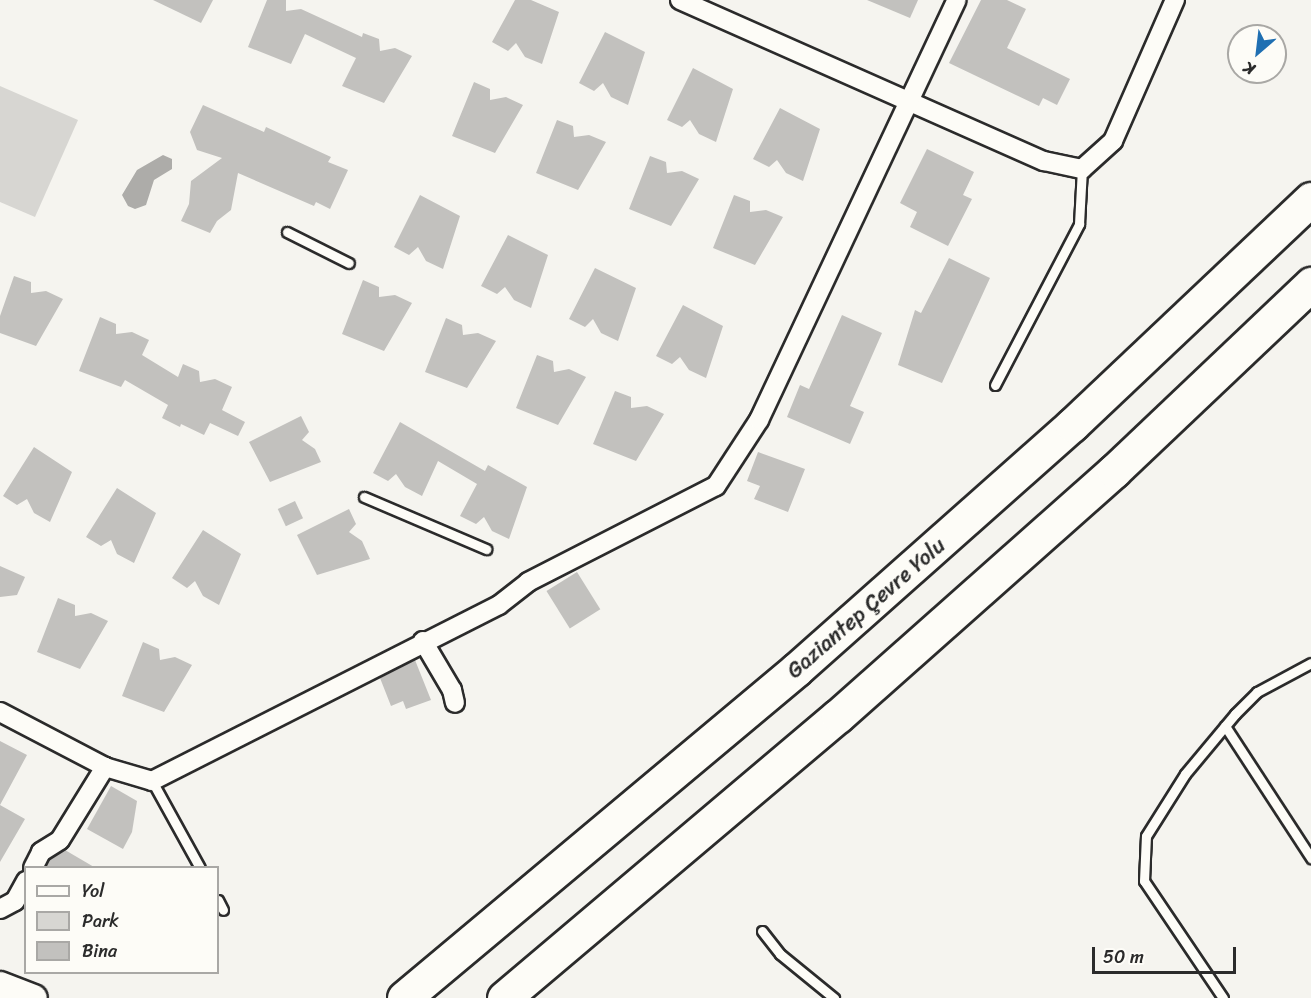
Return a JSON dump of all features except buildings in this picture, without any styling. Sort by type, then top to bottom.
[{"type":"highway","name":"Gaziantep Çevre Yolu","points":[[404,998],[797,669],[1072,425],[1311,199]]},
{"type":"highway","points":[[504,998],[838,716],[1114,471],[1311,284]]},
{"type":"main road","points":[[0,985],[34,998]]},
{"type":"street","points":[[680,0],[910,105],[1044,161],[1082,170],[1113,141],[1175,0]]},
{"type":"street","points":[[0,712],[105,767],[152,781],[423,641],[499,605],[528,582],[716,486],[759,420],[910,105],[957,0]]},
{"type":"street","points":[[423,641],[452,690],[454,703]]},
{"type":"street","points":[[34,866],[41,852],[60,840],[105,767]]},
{"type":"street","points":[[0,909],[15,901],[24,885]]},
{"type":"lane","points":[[995,385],[1079,224],[1082,170]]},
{"type":"lane","points":[[287,232],[349,263]]},
{"type":"lane","points":[[364,497],[486,549]]},
{"type":"lane","points":[[1223,998],[1144,881],[1146,836],[1185,774],[1257,692],[1311,663]]},
{"type":"lane","points":[[1225,726],[1311,858]]},
{"type":"lane","points":[[152,781],[199,866]]},
{"type":"lane","points":[[1302,843],[1311,838]]},
{"type":"lane","points":[[219,902],[223,910]]},
{"type":"lane","points":[[762,931],[780,954],[834,998]]},
{"type":"green space","points":[[0,86],[78,120],[35,217],[0,202]]},
{"type":"shaded area","points":[[163,155],[172,159],[172,169],[154,180],[146,205],[135,209],[128,206],[122,195],[137,170]]}]
